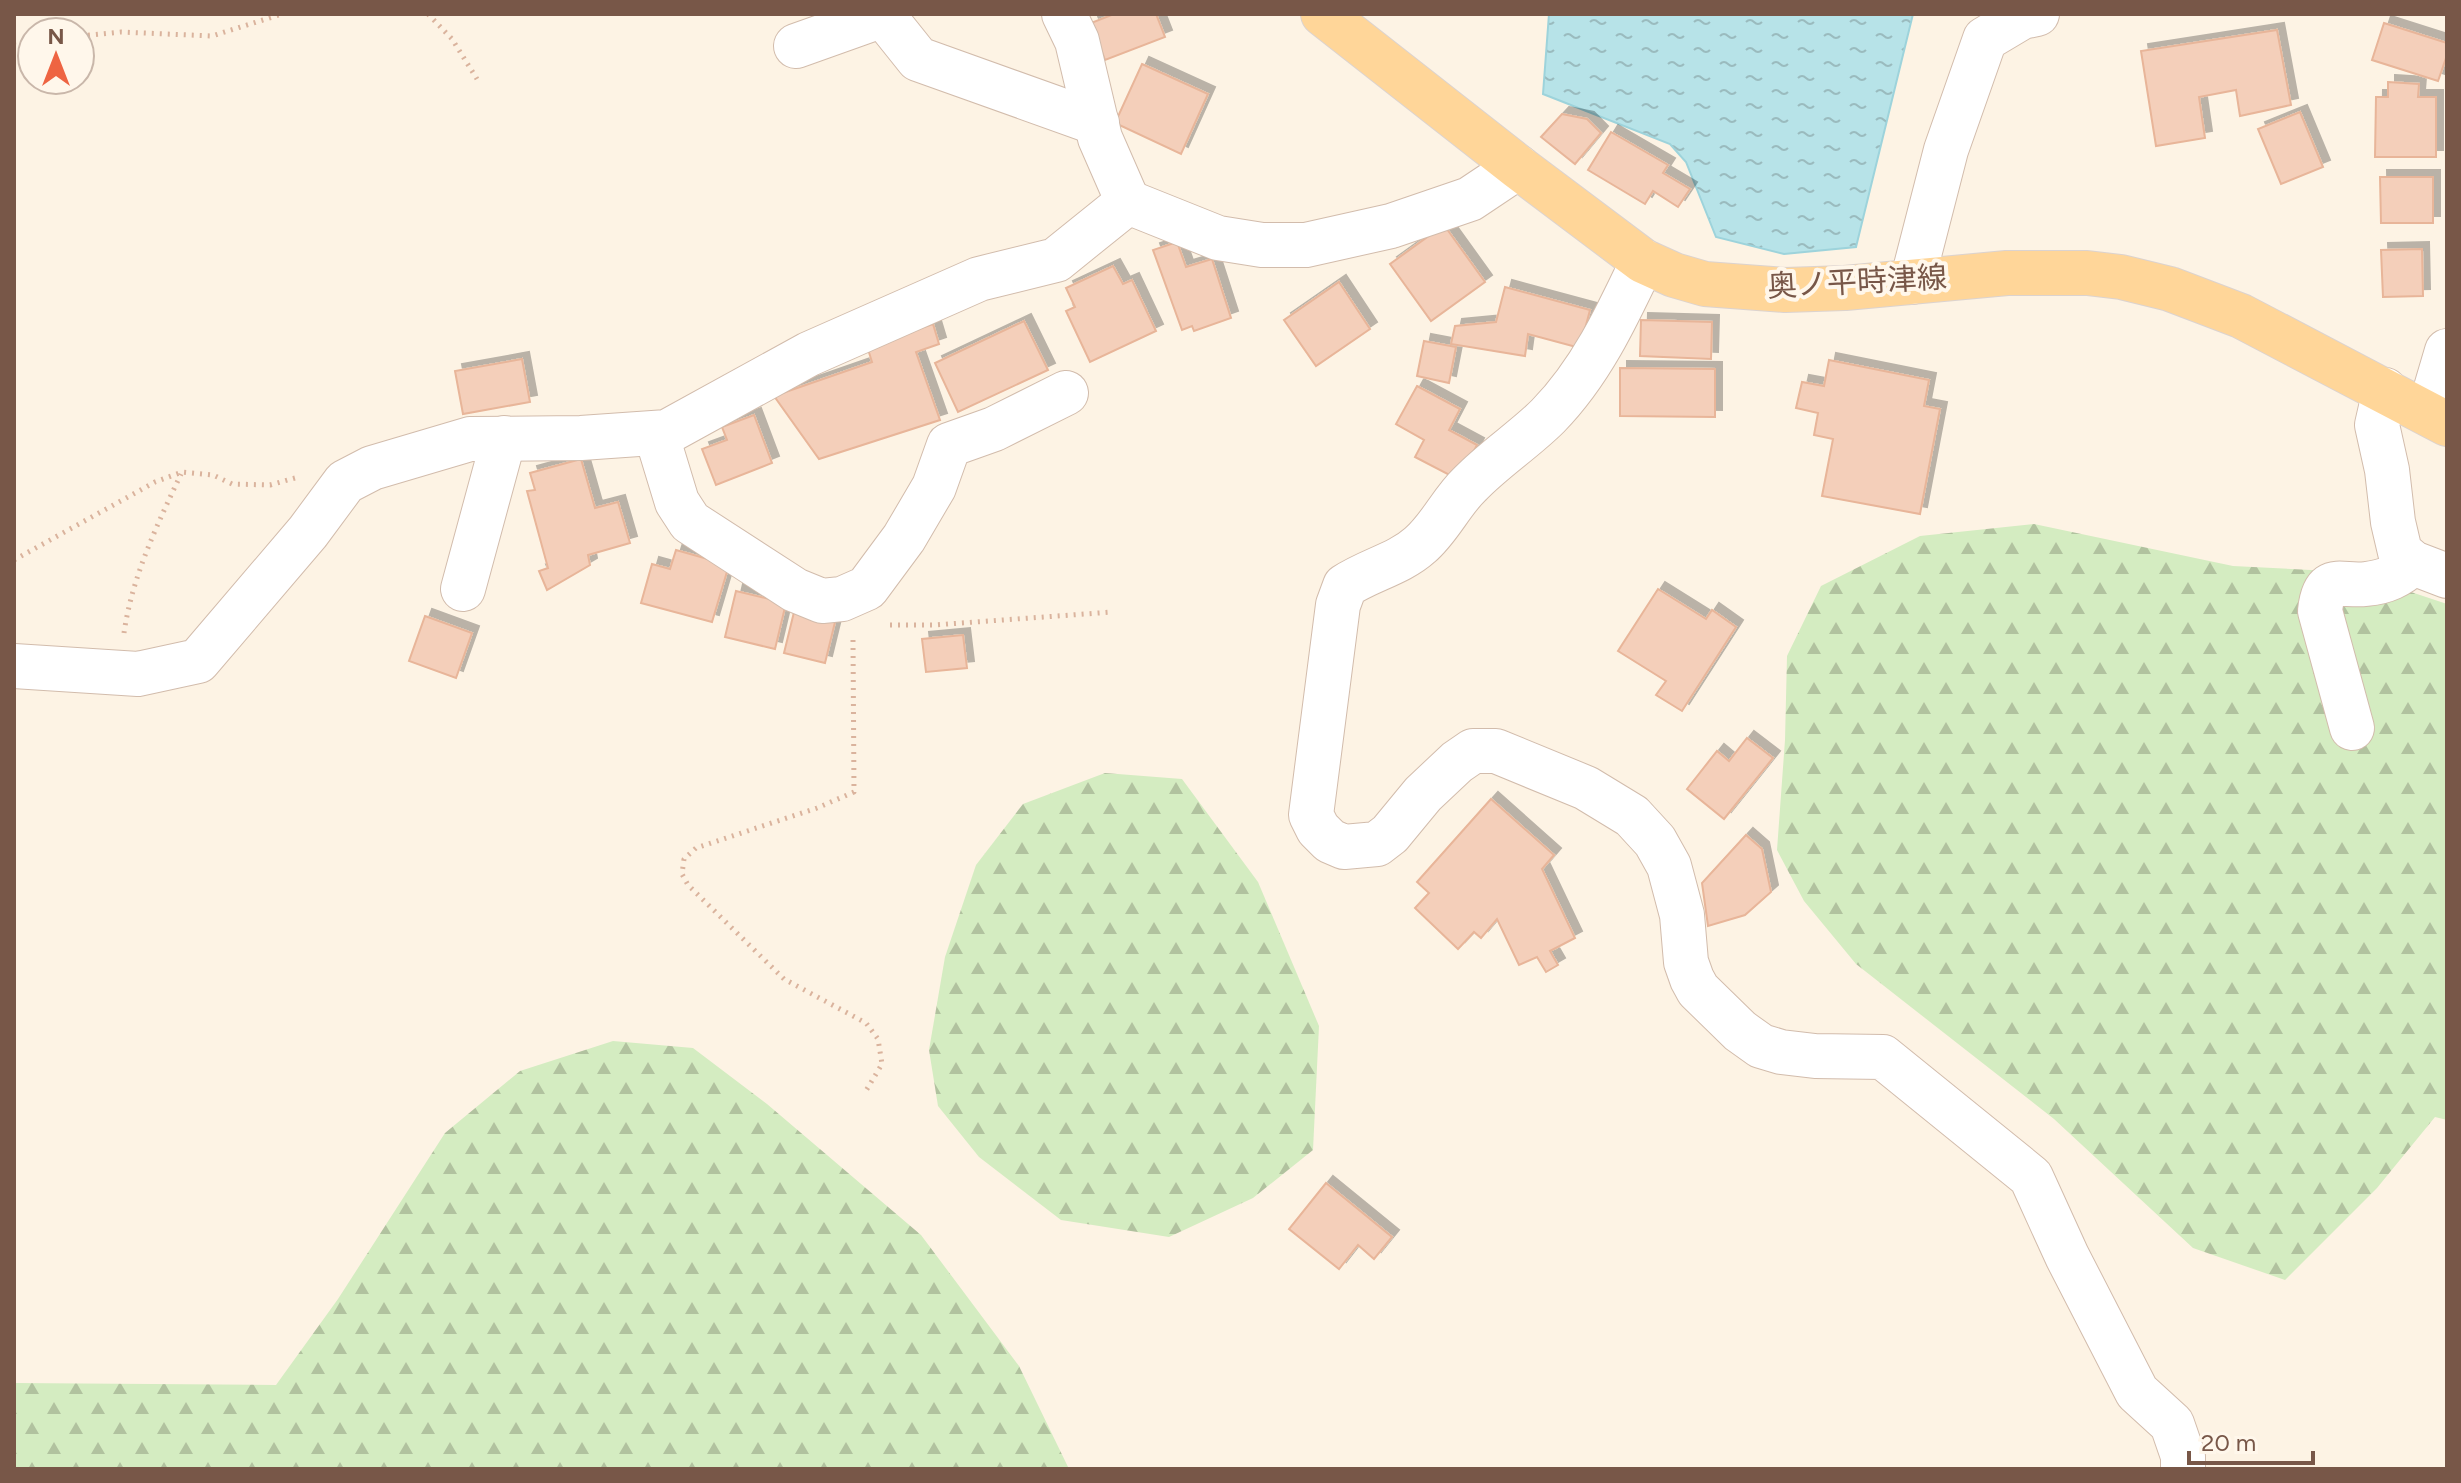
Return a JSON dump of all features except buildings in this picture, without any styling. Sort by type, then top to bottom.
[{"type":"main road","name":"奥ノ平時津線","points":[[1323,14],[1643,261],[1674,275],[1705,284],[1785,290],[2007,273],[2087,273],[2121,277],[2170,289],[2241,316],[2438,418]]},
{"type":"street","points":[[1064,14],[1077,41],[1100,138],[1128,202],[1218,238],[1262,245],[1306,245],[1391,226],[1470,199],[1518,167]]},
{"type":"street","points":[[1912,282],[1946,150],[1985,26],[2037,14]]},
{"type":"street","points":[[796,46],[882,15],[918,59],[1097,123]]},
{"type":"street","points":[[14,666],[138,674],[198,661],[308,532],[345,482],[372,468],[470,439],[581,438],[667,432],[809,354],[979,279],[1056,260],[1128,202]]},
{"type":"street","points":[[1643,261],[1616,318],[1589,364],[1547,417],[1468,485],[1442,522],[1419,546],[1345,586],[1338,605],[1311,815],[1318,829],[1330,841],[1344,847],[1377,844],[1457,762],[1473,751],[1496,751],[1586,788],[1632,816],[1655,841],[1669,866],[1682,915],[1686,962],[1692,979],[1698,990],[1740,1031],[1761,1046],[1781,1052],[1883,1057],[2031,1177],[2067,1256],[2137,1392],[2172,1424],[2183,1456],[2183,1469]]},
{"type":"street","points":[[2438,418],[2447,351]]},
{"type":"street","points":[[2385,390],[2377,425],[2400,552],[2430,569]]},
{"type":"street","points":[[656,433],[677,502],[690,522],[795,590],[822,601],[842,599],[853,609],[904,538],[934,487],[949,445],[994,429],[1066,393]]},
{"type":"street","points":[[463,589],[504,438]]},
{"type":"street","points":[[2352,728],[2320,611],[2322,597],[2328,586],[2342,582],[2363,585],[2430,569]]},
{"type":"path","points":[[96,34],[121,32],[212,36],[282,14]]},
{"type":"path","points":[[428,14],[452,39],[477,79]]},
{"type":"path","points":[[14,560],[155,482],[182,472],[213,475],[232,484],[270,485],[316,472],[345,482]]},
{"type":"path","points":[[118,674],[129,600],[182,472]]},
{"type":"path","points":[[864,1094],[882,1064],[878,1039],[866,1023],[784,979],[688,885],[682,874],[684,859],[696,848],[817,808],[854,792],[853,609],[934,625],[1112,612]]},
{"type":"green space","points":[[2034,524],[2233,566],[2351,572],[2447,604],[2447,1120],[2435,1117],[2377,1188],[2285,1280],[2193,1248],[2054,1119],[1856,964],[1804,901],[1777,850],[1787,656],[1821,586],[1920,536]]},
{"type":"green space","points":[[1105,773],[1182,779],[1258,882],[1319,1026],[1313,1150],[1253,1198],[1169,1237],[1061,1220],[979,1157],[938,1106],[929,1050],[945,957],[976,865],[1023,804]]},
{"type":"green space","points":[[613,1041],[693,1048],[767,1104],[921,1235],[1019,1366],[1069,1469],[14,1469],[14,1383],[276,1385],[338,1299],[445,1133],[520,1071]]},
{"type":"water","points":[[1549,14],[1913,14],[1856,247],[1784,254],[1716,237],[1686,162],[1670,144],[1543,94]]}]
